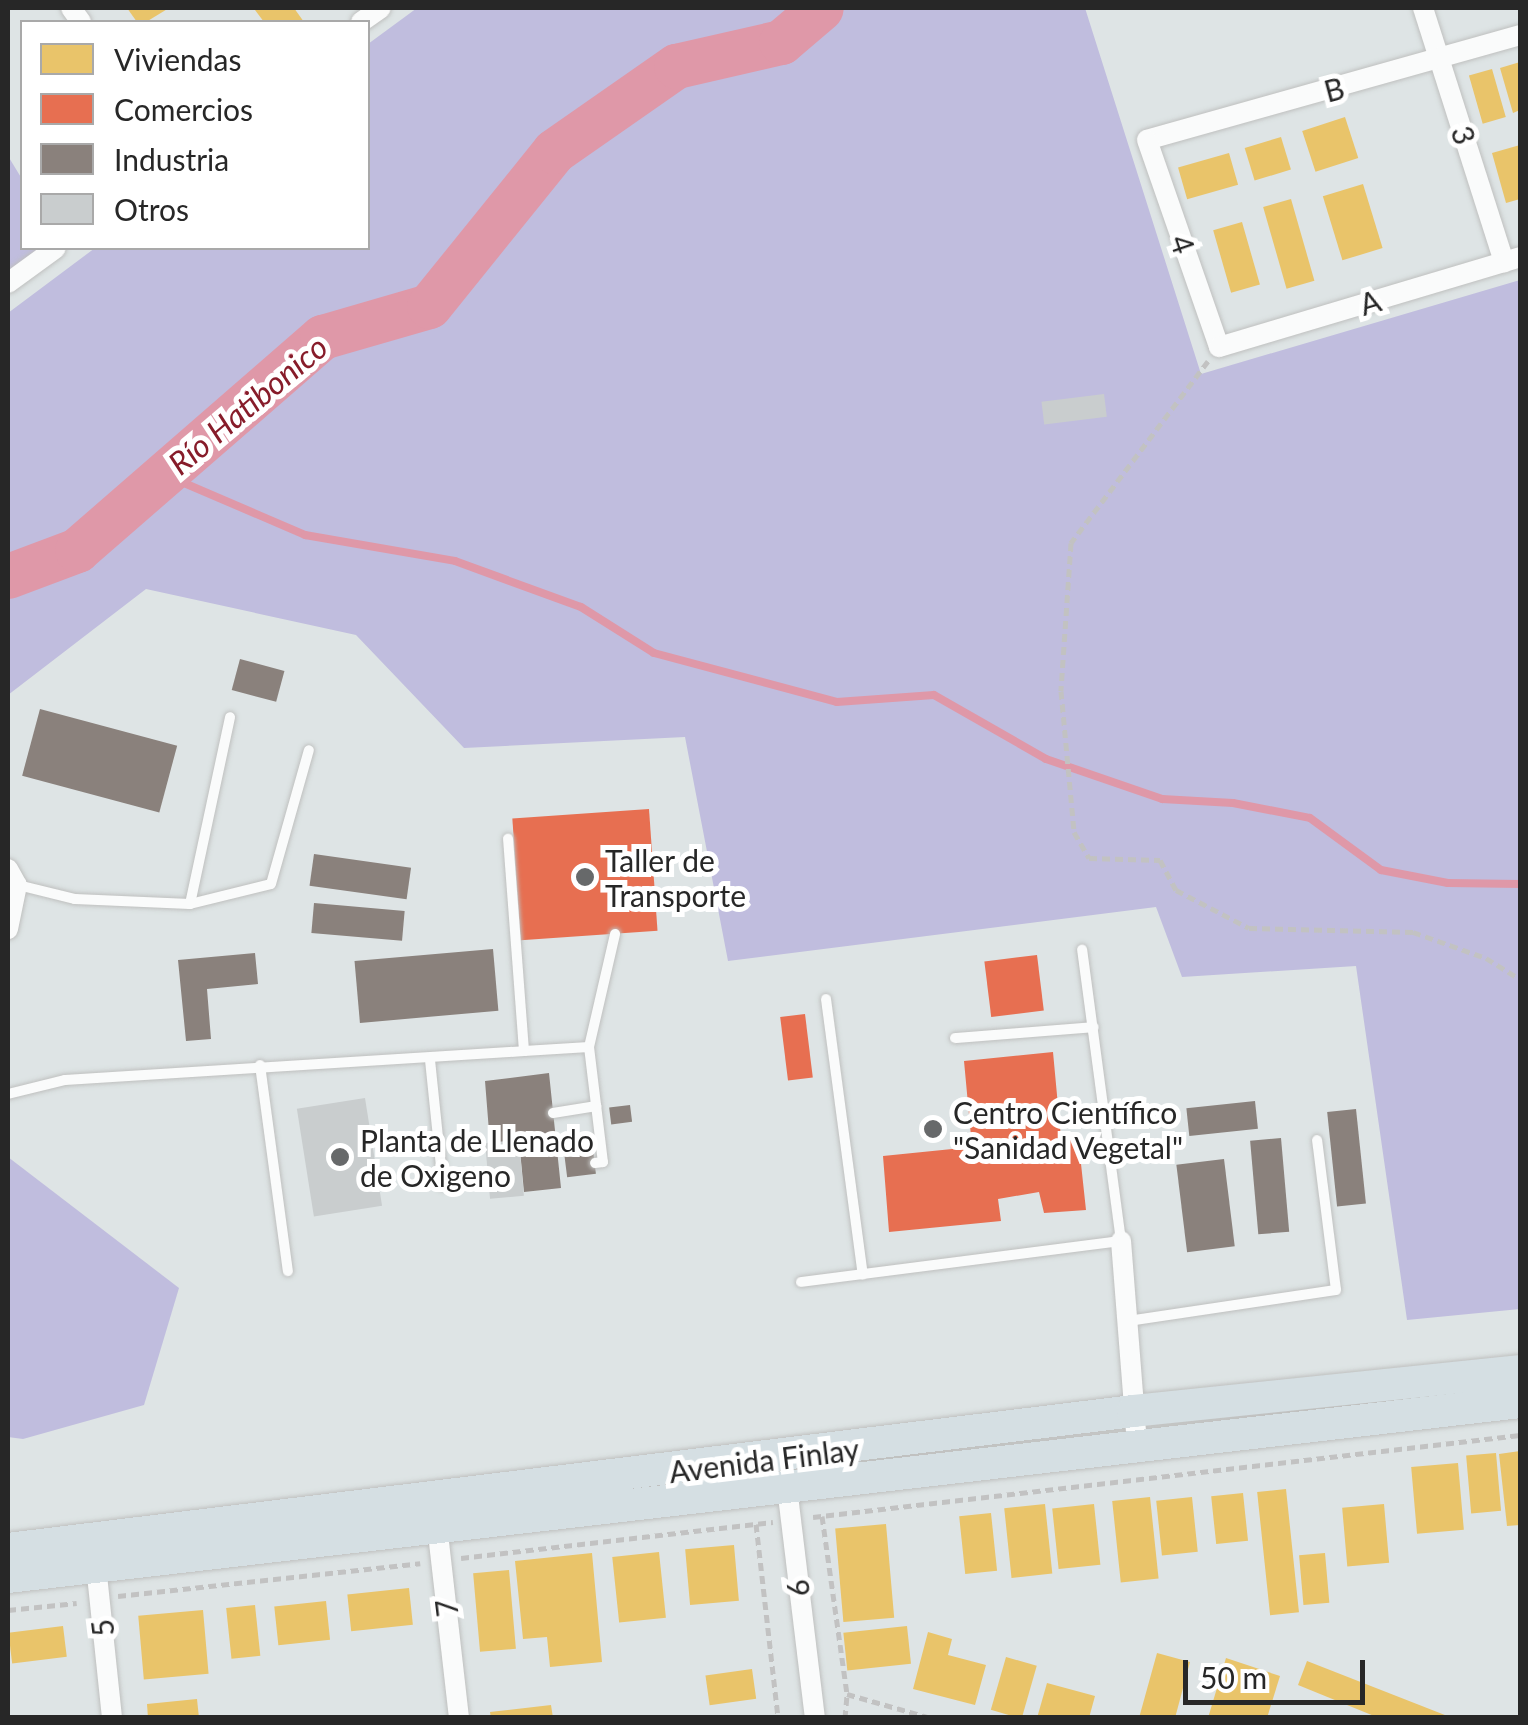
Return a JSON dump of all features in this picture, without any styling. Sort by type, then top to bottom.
[{"type":"main road","name":"Avenida Finlay","points":[[8,1577],[96,1568],[435,1512],[786,1488],[1135,1427],[1520,1371]]},
{"type":"main road","name":"Avenida Finlay","points":[[1135,1427],[1520,1402]]},
{"type":"main road","name":"Avenida Finlay","points":[[8,1549],[96,1568]]},
{"type":"street","name":"3","points":[[1423,8],[1512,259]]},
{"type":"street","name":"B","points":[[1147,140],[1520,34]]},
{"type":"street","name":"4","points":[[1147,140],[1219,347]]},
{"type":"street","points":[[8,283],[53,250]]},
{"type":"street","name":"A","points":[[1219,347],[1512,259]]},
{"type":"street","points":[[8,929],[11,889]]},
{"type":"street","points":[[1121,1241],[1135,1427]]},
{"type":"street","name":"9","points":[[786,1488],[815,1718]]},
{"type":"street","name":"7","points":[[435,1512],[458,1718]]},
{"type":"street","name":"5","points":[[96,1568],[112,1718]]},
{"type":"lane","points":[[190,904],[230,717]]},
{"type":"lane","points":[[11,889],[75,899],[190,904],[271,884],[309,750]]},
{"type":"lane","points":[[508,838],[524,1051]]},
{"type":"lane","points":[[595,1163],[603,1162],[588,1047],[615,934]]},
{"type":"lane","points":[[801,1282],[1121,1241],[1082,950]]},
{"type":"lane","points":[[826,999],[863,1275]]},
{"type":"lane","points":[[955,1038],[1094,1027]]},
{"type":"lane","points":[[8,1094],[65,1080],[260,1065],[430,1060],[588,1047]]},
{"type":"lane","points":[[430,1060],[442,1185]]},
{"type":"lane","points":[[260,1065],[288,1272]]},
{"type":"lane","points":[[553,1113],[596,1106]]},
{"type":"lane","points":[[1128,1320],[1336,1290],[1317,1140]]},
{"type":"path","points":[[1219,347],[1071,543],[1061,691],[1074,832],[1089,858],[1160,860],[1176,890],[1250,928],[1413,932],[1486,958],[1520,979]]},
{"type":"path","points":[[822,1516],[1520,1435]]},
{"type":"path","points":[[8,1610],[96,1568],[440,1560],[756,1524],[786,1488],[822,1516],[846,1694],[845,1718]]},
{"type":"path","points":[[756,1524],[778,1718]]},
{"type":"path","points":[[846,1694],[931,1718]]},
{"type":"shaded area","points":[[417,8],[1085,8],[1201,374],[1520,280],[1520,1309],[1407,1320],[1356,966],[1182,977],[1156,907],[728,961],[685,737],[464,748],[356,635],[146,589],[8,695],[8,313],[92,250],[370,250],[370,43]]},
{"type":"shaded area","points":[[8,156],[20,176],[20,250],[42,250],[8,273]]},
{"type":"shaded area","points":[[8,1157],[179,1288],[144,1405],[23,1439],[8,1437]]},
{"type":"building: Viviendas","points":[[127,8],[169,8],[149,20],[136,20]]},
{"type":"building: Viviendas","points":[[294,8],[303,20],[262,20],[255,10]]},
{"type":"building: Viviendas","points":[[1520,62],[1520,110],[1513,113],[1500,68]]},
{"type":"building: Viviendas","points":[[1492,69],[1506,117],[1483,124],[1469,76]]},
{"type":"building: Viviendas","points":[[1345,117],[1358,158],[1315,172],[1302,131]]},
{"type":"building: Viviendas","points":[[1281,137],[1291,170],[1255,181],[1245,148]]},
{"type":"building: Viviendas","points":[[1520,145],[1520,199],[1506,203],[1492,153]]},
{"type":"building: Viviendas","points":[[1229,153],[1238,185],[1187,199],[1178,168]]},
{"type":"building: Viviendas","points":[[1363,184],[1383,248],[1342,260],[1323,196]]},
{"type":"building: Viviendas","points":[[1291,199],[1314,281],[1287,289],[1263,207]]},
{"type":"building: Viviendas","points":[[1242,222],[1260,284],[1231,293],[1213,230]]},
{"type":"building: Viviendas","points":[[1520,1451],[1520,1525],[1507,1526],[1499,1454]]},
{"type":"building: Viviendas","points":[[1496,1453],[1501,1511],[1471,1513],[1466,1456]]},
{"type":"building: Viviendas","points":[[1458,1463],[1464,1530],[1417,1534],[1411,1467]]},
{"type":"building: Viviendas","points":[[1286,1489],[1299,1612],[1270,1615],[1257,1492]]},
{"type":"building: Viviendas","points":[[1243,1493],[1248,1541],[1216,1544],[1211,1496]]},
{"type":"building: Viviendas","points":[[1150,1497],[1159,1579],[1121,1583],[1112,1501]]},
{"type":"building: Viviendas","points":[[1192,1497],[1198,1552],[1162,1555],[1156,1501]]},
{"type":"building: Viviendas","points":[[1045,1504],[1052,1574],[1012,1578],[1004,1508]]},
{"type":"building: Viviendas","points":[[1094,1504],[1100,1565],[1059,1569],[1052,1508]]},
{"type":"building: Viviendas","points":[[1384,1504],[1389,1563],[1347,1566],[1342,1508]]},
{"type":"building: Viviendas","points":[[991,1513],[997,1571],[965,1574],[959,1516]]},
{"type":"building: Viviendas","points":[[886,1524],[894,1618],[843,1622],[835,1528]]},
{"type":"building: Viviendas","points":[[734,1545],[739,1601],[690,1605],[685,1549]]},
{"type":"building: Viviendas","points":[[659,1552],[666,1618],[619,1623],[612,1557]]},
{"type":"building: Viviendas","points":[[592,1553],[602,1662],[550,1667],[547,1637],[523,1639],[515,1561]]},
{"type":"building: Viviendas","points":[[1325,1553],[1329,1603],[1303,1605],[1299,1555]]},
{"type":"building: Viviendas","points":[[509,1570],[516,1649],[480,1652],[473,1573]]},
{"type":"building: Viviendas","points":[[409,1588],[413,1625],[351,1631],[347,1594]]},
{"type":"building: Viviendas","points":[[326,1601],[330,1640],[278,1645],[274,1606]]},
{"type":"building: Viviendas","points":[[255,1605],[260,1656],[231,1659],[226,1608]]},
{"type":"building: Viviendas","points":[[203,1610],[209,1674],[144,1679],[138,1616]]},
{"type":"building: Viviendas","points":[[63,1626],[67,1657],[12,1663],[8,1633]]},
{"type":"building: Viviendas","points":[[907,1626],[911,1664],[847,1670],[843,1633]]},
{"type":"building: Viviendas","points":[[928,1632],[952,1639],[948,1655],[986,1665],[975,1705],[913,1689]]},
{"type":"building: Viviendas","points":[[1157,1653],[1190,1662],[1175,1718],[1139,1718]]},
{"type":"building: Viviendas","points":[[1006,1657],[1037,1666],[1022,1718],[991,1710]]},
{"type":"building: Viviendas","points":[[1226,1658],[1280,1676],[1267,1718],[1208,1718]]},
{"type":"building: Viviendas","points":[[1307,1661],[1450,1718],[1379,1718],[1298,1685]]},
{"type":"building: Viviendas","points":[[752,1669],[756,1699],[710,1705],[705,1676]]},
{"type":"building: Viviendas","points":[[1047,1683],[1095,1696],[1089,1718],[1037,1718]]},
{"type":"building: Viviendas","points":[[197,1699],[199,1718],[148,1718],[147,1704]]},
{"type":"building: Viviendas","points":[[551,1705],[553,1718],[491,1718],[490,1712]]},
{"type":"building: Comercios","name":"Taller de Transporte","points":[[649,809],[658,931],[521,940],[512,819]]},
{"type":"building: Comercios","points":[[1037,955],[1044,1011],[991,1017],[984,961]]},
{"type":"building: Comercios","points":[[805,1014],[813,1078],[788,1081],[780,1017]]},
{"type":"building: Comercios","points":[[1053,1052],[1061,1138],[1078,1136],[1086,1210],[1044,1213],[1039,1192],[998,1199],[1001,1221],[889,1232],[883,1156],[972,1147],[964,1061]]},
{"type":"building: Industria","points":[[240,659],[284,671],[276,702],[232,690]]},
{"type":"building: Industria","points":[[40,709],[177,746],[159,812],[22,776]]},
{"type":"building: Industria","points":[[314,854],[411,868],[407,899],[310,886]]},
{"type":"building: Industria","points":[[314,903],[405,911],[402,941],[311,933]]},
{"type":"building: Industria","points":[[493,949],[498,1011],[360,1023],[355,961]]},
{"type":"building: Industria","points":[[255,953],[258,984],[207,989],[211,1039],[186,1041],[178,960]]},
{"type":"building: Industria","points":[[549,1073],[561,1188],[524,1192],[519,1140],[490,1144],[485,1081]]},
{"type":"building: Industria","points":[[1255,1101],[1258,1129],[1189,1136],[1186,1108]]},
{"type":"building: Industria","points":[[630,1105],[632,1122],[611,1124],[609,1108]]},
{"type":"building: Industria","points":[[1356,1109],[1366,1203],[1337,1207],[1327,1112]]},
{"type":"building: Industria","points":[[1281,1138],[1289,1232],[1258,1234],[1250,1141]]},
{"type":"building: Industria","points":[[593,1150],[596,1174],[567,1177],[564,1154]]},
{"type":"building: Industria","points":[[1224,1159],[1235,1246],[1187,1252],[1176,1165]]},
{"type":"building: Otros","points":[[1104,394],[1107,417],[1044,425],[1041,402]]},
{"type":"building: Otros","name":"Planta de Llenado de Oxigeno","points":[[365,1098],[382,1206],[314,1216],[297,1109]]},
{"type":"building: Otros","points":[[519,1140],[524,1196],[490,1199],[485,1143]]},
{"type":"waterway","name":"Río Hatibonico","points":[[8,576],[77,550],[322,337],[429,306],[554,151],[676,66],[781,42],[821,8]]},
{"type":"waterway","points":[[163,474],[305,535],[455,561],[581,607],[654,653],[837,702],[934,695],[1046,759],[1162,799],[1233,803],[1310,818],[1381,870],[1448,883],[1520,884]]},
{"type":"place","name":"Taller de Transporte","points":[[585,877]]},
{"type":"place","name":"Centro Científico \"Sanidad Vegetal\"","points":[[933,1129]]},
{"type":"place","name":"Planta de Llenado de Oxigeno","points":[[340,1157]]}]
